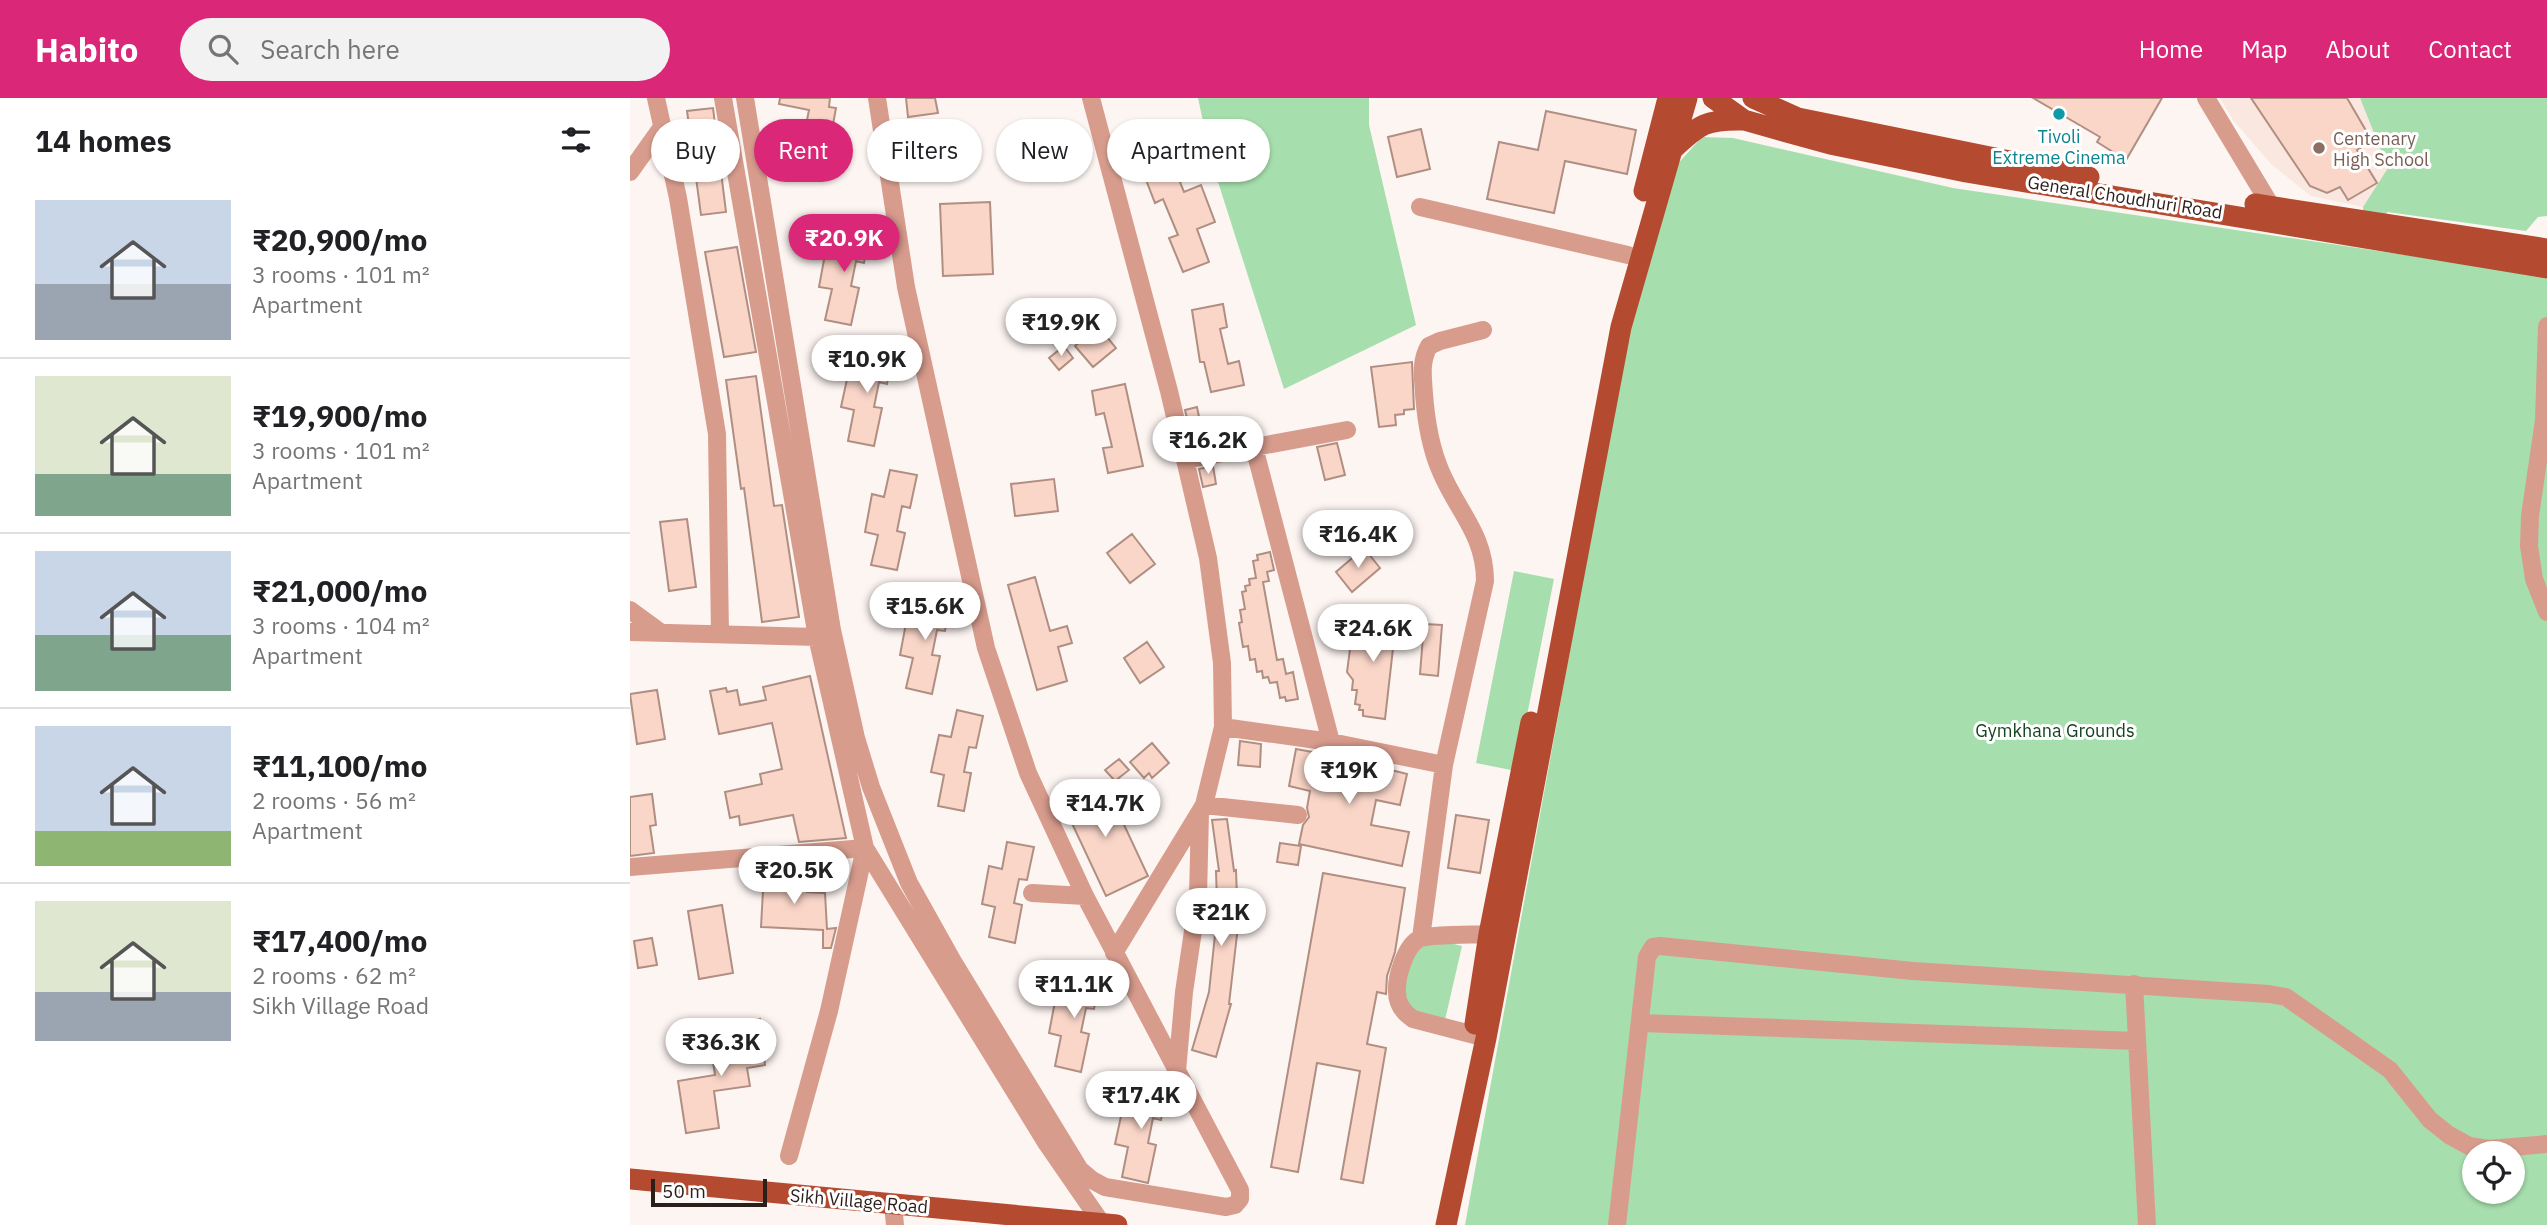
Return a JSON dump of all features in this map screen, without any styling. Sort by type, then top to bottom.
[{"type":"main road","name":"General Choudhuri Road","points":[[1713,98],[1744,120],[1830,144],[1966,172],[2547,268]]},
{"type":"main road","name":"General Choudhuri Road","points":[[1753,98],[1798,118],[2012,163],[2547,249]]},
{"type":"main road","points":[[1446,1225],[1479,1037],[1621,327],[1670,152],[1676,103]]},
{"type":"main road","points":[[1433,1225],[1479,1037],[1489,934],[1610,326],[1628,255],[1676,103]]},
{"type":"main road","points":[[1670,152],[1698,126],[1718,119],[1744,120]]},
{"type":"main road","name":"Sikh Village Road","points":[[630,1179],[894,1214],[1100,1224]]},
{"type":"street","points":[[656,98],[660,119]]},
{"type":"street","points":[[723,98],[817,637],[864,848],[1046,1144],[1100,1224]]},
{"type":"street","points":[[745,98],[832,630],[856,738],[871,787],[909,883],[952,960],[1080,1170],[1092,1180],[1120,1191],[1226,1207],[1235,1205],[1240,1199],[1240,1190],[1085,896],[1028,773],[986,648],[906,288],[877,98]]},
{"type":"street","points":[[1091,98],[1169,391],[1208,558],[1222,663],[1223,727],[1202,808],[1198,897],[1184,992],[1177,1071]]},
{"type":"street","points":[[2206,98],[2271,206]]},
{"type":"street","points":[[630,172],[651,142]]},
{"type":"street","points":[[674,182],[717,434],[720,634]]},
{"type":"street","points":[[1420,208],[1628,255]]},
{"type":"street","points":[[2547,326],[2544,419],[2530,516],[2529,546],[2534,579],[2547,612]]},
{"type":"street","points":[[1420,938],[1444,765],[1485,581],[1485,565],[1471,523],[1441,474],[1434,452],[1426,423],[1422,365],[1429,346],[1483,330]]},
{"type":"street","points":[[1185,460],[1347,430]]},
{"type":"street","points":[[1254,447],[1331,742]]},
{"type":"street","points":[[630,610],[660,632]]},
{"type":"street","points":[[630,632],[817,637]]},
{"type":"street","points":[[1223,727],[1331,742],[1444,765]]},
{"type":"street","points":[[1202,808],[1298,815]]},
{"type":"street","points":[[1114,953],[1202,808]]},
{"type":"street","points":[[630,867],[864,848]]},
{"type":"street","points":[[789,1156],[829,1011],[864,848]]},
{"type":"street","points":[[1032,893],[1085,896]]},
{"type":"street","points":[[1479,1037],[1413,1019],[1404,1013],[1396,993],[1405,955],[1410,946],[1420,938],[1489,934]]},
{"type":"street","points":[[1618,1225],[1647,957],[1653,947],[1660,946],[1913,971],[2134,984],[2286,997],[2390,1070],[2430,1120],[2449,1135],[2469,1146],[2489,1149],[2547,1144]]},
{"type":"street","points":[[2134,984],[2147,1225]]},
{"type":"street","points":[[1641,1023],[2137,1041]]},
{"type":"shaded area","name":"Centenary High School","points":[[2220,98],[2360,98],[2388,169],[2363,207],[2311,196],[2271,164],[2233,120]]},
{"type":"green space","points":[[1198,98],[1369,98],[1369,125],[1416,325],[1284,389],[1218,182],[1270,182],[1270,119],[1203,119]]},
{"type":"green space","points":[[2360,98],[2547,98],[2547,216],[2538,217],[2526,231],[2387,212],[2385,220],[2363,216],[2363,207],[2388,168]]},
{"type":"green space","name":"Gymkhana Grounds","points":[[1702,137],[1733,138],[1953,188],[2547,276],[2547,1225],[1465,1225],[1629,328],[1673,169]]},
{"type":"green space","points":[[1514,571],[1554,579],[1516,771],[1476,763]]},
{"type":"green space","points":[[1450,943],[1462,946],[1445,1020],[1419,1013],[1407,1004],[1405,987],[1409,962],[1419,949],[1430,944]]},
{"type":"building","points":[[780,98],[830,98],[829,107],[836,108],[834,119],[807,119],[809,110],[779,104]]},
{"type":"building","points":[[906,98],[935,98],[938,113],[908,117]]},
{"type":"building","points":[[2033,98],[2162,98],[2126,160],[2097,142],[2100,137]]},
{"type":"building","name":"Centenary High School","points":[[2251,98],[2347,98],[2372,141],[2357,150],[2377,183],[2348,200],[2340,187],[2327,193],[2310,186]]},
{"type":"building","points":[[713,108],[714,119],[688,119],[687,111]]},
{"type":"building","points":[[1546,111],[1636,130],[1627,174],[1565,161],[1554,213],[1487,199],[1499,142],[1538,150]]},
{"type":"building","points":[[1421,129],[1430,169],[1397,177],[1388,137]]},
{"type":"building","points":[[697,182],[722,182],[726,212],[701,215]]},
{"type":"building","points":[[1147,182],[1180,182],[1184,192],[1201,185],[1215,222],[1197,229],[1209,262],[1183,272],[1169,238],[1178,235],[1163,199],[1155,203]]},
{"type":"building","points":[[990,202],[993,274],[943,276],[940,204]]},
{"type":"building","points":[[844,224],[870,230],[864,263],[856,261],[851,286],[859,288],[851,325],[825,320],[832,289],[819,287],[826,249],[839,252]]},
{"type":"building","points":[[737,247],[756,352],[724,357],[705,252]]},
{"type":"building","points":[[1223,304],[1227,327],[1220,329],[1228,364],[1239,361],[1244,385],[1211,392],[1204,362],[1200,362],[1192,310]]},
{"type":"building","points":[[1098,326],[1116,348],[1093,367],[1075,346]]},
{"type":"building","points":[[867,345],[893,351],[887,384],[879,382],[874,407],[882,408],[874,446],[848,441],[854,410],[841,407],[849,370],[861,372]]},
{"type":"building","points":[[1064,346],[1073,358],[1059,370],[1049,358]]},
{"type":"building","points":[[1412,362],[1414,409],[1395,415],[1396,425],[1379,427],[1371,367]]},
{"type":"building","points":[[756,376],[774,506],[782,505],[799,617],[762,622],[726,380]]},
{"type":"building","points":[[1125,384],[1143,466],[1108,473],[1103,448],[1112,447],[1104,413],[1096,415],[1092,391]]},
{"type":"building","points":[[1197,407],[1204,442],[1193,444],[1185,410]]},
{"type":"building","points":[[1337,443],[1345,475],[1325,480],[1317,447]]},
{"type":"building","points":[[1213,466],[1216,484],[1203,487],[1199,469]]},
{"type":"building","points":[[890,470],[917,475],[910,508],[902,506],[897,531],[905,533],[897,570],[871,565],[878,535],[865,532],[872,494],[884,497]]},
{"type":"building","points":[[1054,479],[1058,511],[1015,516],[1011,484]]},
{"type":"building","points":[[687,519],[696,587],[669,591],[660,522]]},
{"type":"building","points":[[1132,534],[1155,564],[1130,583],[1107,553]]},
{"type":"building","points":[[1364,548],[1380,568],[1352,592],[1336,572]]},
{"type":"building","points":[[1270,552],[1274,570],[1267,572],[1269,581],[1263,582],[1277,660],[1283,659],[1286,674],[1293,672],[1298,699],[1286,701],[1285,697],[1280,698],[1277,682],[1270,683],[1268,677],[1263,678],[1262,671],[1257,672],[1255,659],[1250,660],[1248,646],[1243,647],[1239,623],[1242,622],[1240,610],[1245,609],[1242,592],[1246,591],[1245,586],[1250,585],[1249,579],[1256,578],[1253,561],[1258,560],[1257,555]]},
{"type":"building","points":[[1035,577],[1050,631],[1067,626],[1072,643],[1058,647],[1067,681],[1037,690],[1008,585]]},
{"type":"building","points":[[925,593],[951,599],[945,631],[937,630],[932,655],[940,656],[932,694],[906,688],[913,658],[900,655],[907,618],[920,620]]},
{"type":"building","points":[[1375,610],[1397,613],[1385,719],[1363,716],[1363,710],[1359,710],[1360,705],[1355,704],[1357,690],[1352,690],[1353,680],[1347,672],[1350,649],[1361,636],[1363,624],[1368,625],[1369,618],[1374,619]]},
{"type":"building","points":[[1424,624],[1442,625],[1438,676],[1420,674]]},
{"type":"building","points":[[1147,642],[1164,667],[1140,683],[1124,658]]},
{"type":"building","points":[[810,676],[846,838],[799,842],[793,815],[740,825],[739,816],[730,818],[725,792],[762,784],[760,774],[782,769],[772,723],[719,734],[710,691],[726,688],[727,692],[737,690],[740,705],[766,700],[763,687]]},
{"type":"building","points":[[657,690],[665,739],[637,744],[630,694]]},
{"type":"building","points":[[957,710],[983,716],[976,748],[969,747],[964,772],[971,773],[964,811],[938,806],[944,775],[931,772],[939,735],[951,737]]},
{"type":"building","points":[[1240,741],[1261,744],[1260,767],[1238,765]]},
{"type":"building","points":[[1152,743],[1169,763],[1152,778],[1149,773],[1144,778],[1130,762]]},
{"type":"building","points":[[1296,749],[1383,765],[1383,768],[1407,774],[1400,805],[1376,800],[1371,825],[1409,832],[1402,866],[1299,844],[1303,825],[1309,817],[1307,808],[1310,791],[1289,786]]},
{"type":"building","points":[[1119,759],[1129,770],[1115,781],[1105,770]]},
{"type":"building","points":[[1104,782],[1148,876],[1106,896],[1062,802]]},
{"type":"building","points":[[652,794],[656,825],[650,826],[654,853],[630,856],[630,797]]},
{"type":"building","points":[[1456,815],[1489,820],[1480,873],[1448,868]]},
{"type":"building","points":[[1227,819],[1234,871],[1236,870],[1238,926],[1231,1004],[1216,1057],[1192,1050],[1209,992],[1215,935],[1218,935],[1216,871],[1219,871],[1212,820]]},
{"type":"building","points":[[1007,842],[1034,847],[1027,880],[1019,879],[1014,903],[1022,905],[1015,943],[989,937],[995,907],[982,904],[989,866],[1002,869]]},
{"type":"building","points":[[1280,843],[1301,846],[1298,865],[1277,862]]},
{"type":"building","points":[[764,872],[806,875],[807,892],[825,893],[827,929],[836,928],[831,948],[823,948],[823,930],[761,927]]},
{"type":"building","points":[[1323,873],[1405,888],[1395,952],[1387,976],[1386,994],[1377,992],[1367,1044],[1386,1048],[1363,1183],[1341,1179],[1360,1071],[1317,1063],[1298,1172],[1271,1167]]},
{"type":"building","points":[[722,905],[733,973],[699,979],[688,911]]},
{"type":"building","points":[[652,938],[657,965],[638,968],[634,941]]},
{"type":"building","points":[[1074,971],[1100,976],[1094,1009],[1086,1008],[1081,1032],[1089,1034],[1081,1072],[1055,1066],[1061,1036],[1049,1033],[1056,996],[1068,998]]},
{"type":"building","points":[[760,1019],[765,1065],[747,1068],[750,1086],[714,1091],[719,1128],[686,1133],[678,1081],[715,1075],[711,1048],[742,1044],[740,1022]]},
{"type":"building","points":[[1141,1082],[1167,1087],[1161,1120],[1153,1118],[1148,1143],[1156,1145],[1148,1183],[1122,1177],[1128,1147],[1115,1144],[1123,1107],[1135,1109]]},
{"type":"place","name":"Tivoli Extreme Cinema","points":[[2059,114]]},
{"type":"place","name":"Centenary High School","points":[[2319,148]]}]
